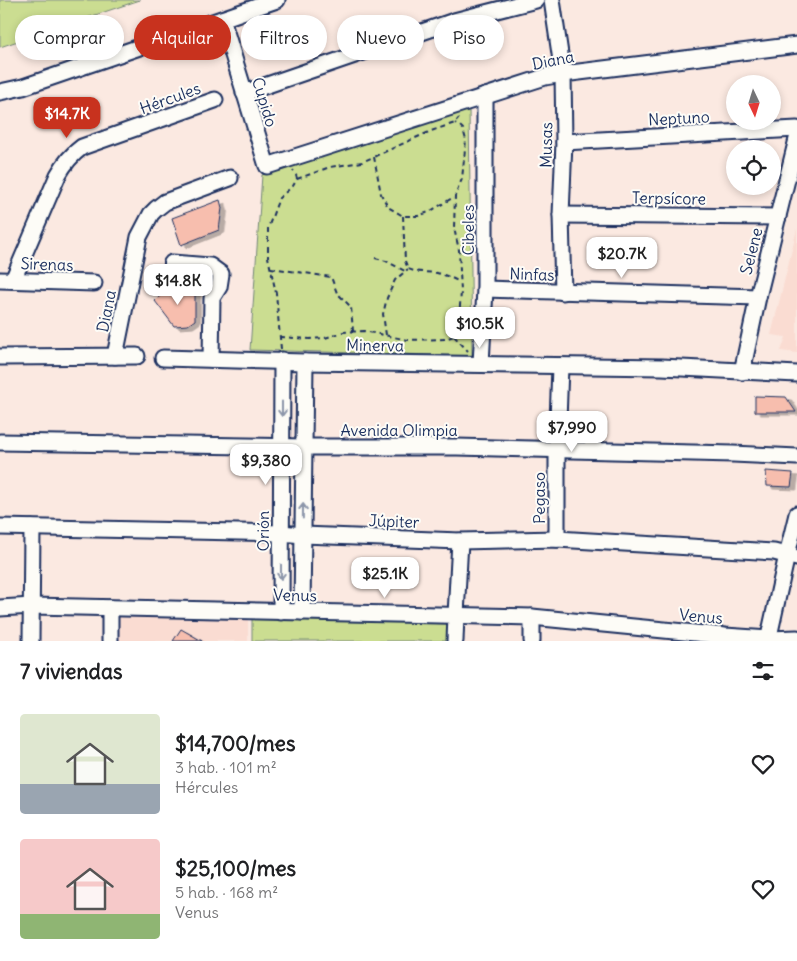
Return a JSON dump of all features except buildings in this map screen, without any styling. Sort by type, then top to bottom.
[{"type":"street","points":[[231,16],[277,0]]},
{"type":"street","points":[[244,92],[454,21],[536,0]]},
{"type":"street","name":"Musas","points":[[552,0],[563,74],[564,142],[561,215],[563,292]]},
{"type":"street","name":"Diana","points":[[267,166],[545,77],[797,45]]},
{"type":"street","points":[[0,92],[23,87],[134,49]]},
{"type":"street","name":"Cupido","points":[[231,49],[267,166]]},
{"type":"street","name":"Cibeles","points":[[481,364],[485,290],[485,96]]},
{"type":"street","name":"Hércules","points":[[7,280],[58,175],[64,164],[73,154],[82,147],[215,100]]},
{"type":"street","name":"Neptuno","points":[[564,142],[797,130]]},
{"type":"street","name":"Selene","points":[[742,372],[758,297],[797,139]]},
{"type":"street","name":"Diana","points":[[115,356],[139,237],[151,214],[165,202],[230,178]]},
{"type":"street","name":"Terpsícore","points":[[561,215],[778,217]]},
{"type":"street","points":[[172,263],[210,266],[221,274],[220,287],[212,298],[211,359]]},
{"type":"street","name":"Sirenas","points":[[7,280],[94,282]]},
{"type":"street","name":"Ninfas","points":[[485,290],[758,297]]},
{"type":"street","points":[[0,357],[137,356]]},
{"type":"street","name":"Minerva","points":[[163,358],[662,367],[797,374]]},
{"type":"street","name":"Orión","points":[[280,612],[282,360]]},
{"type":"street","points":[[302,612],[304,362]]},
{"type":"street","name":"Pegaso","points":[[557,540],[557,449],[560,366]]},
{"type":"street","name":"Avenida Olimpia","points":[[0,442],[304,447],[457,447],[797,457]]},
{"type":"street","points":[[768,640],[792,557],[797,514]]},
{"type":"street","name":"Júpiter","points":[[0,526],[281,533],[460,540],[557,540],[774,552],[792,557]]},
{"type":"street","points":[[31,641],[32,528]]},
{"type":"street","points":[[455,641],[460,540]]},
{"type":"street","name":"Venus","points":[[0,608],[32,606],[532,617],[768,640],[797,638]]},
{"type":"street","points":[[110,608],[110,641]]},
{"type":"street","points":[[532,617],[532,641]]},
{"type":"path","points":[[282,360],[276,293],[268,257],[268,228],[279,198],[297,180],[330,167],[362,162],[431,131],[455,123],[462,116]]},
{"type":"path","points":[[280,337],[325,338],[343,332],[364,331],[408,340],[445,339],[454,336],[458,332],[461,292],[459,250],[454,228],[455,196],[462,179],[466,140],[463,129],[455,123]]},
{"type":"path","points":[[374,157],[381,194],[388,207],[404,216],[418,216],[429,212],[455,196]]},
{"type":"path","points":[[286,160],[296,175],[297,180]]},
{"type":"path","points":[[404,216],[405,262],[408,269],[415,272],[436,273],[460,282]]},
{"type":"path","points":[[376,258],[386,261],[405,272]]},
{"type":"path","points":[[270,268],[331,277],[337,293],[351,307],[353,331]]},
{"type":"path","points":[[386,335],[384,314],[387,298],[395,280],[408,269]]},
{"type":"path","points":[[454,336],[481,364]]},
{"type":"shaded area","points":[[797,229],[797,353],[781,351],[786,337],[771,335]]},
{"type":"shaded area","points":[[117,614],[248,619],[248,641],[116,641]]},
{"type":"green space","points":[[0,0],[140,0],[95,15],[15,15],[15,42],[0,47]]},
{"type":"green space","points":[[469,107],[472,356],[250,350],[262,175]]},
{"type":"green space","points":[[252,619],[448,622],[448,641],[252,641]]}]
